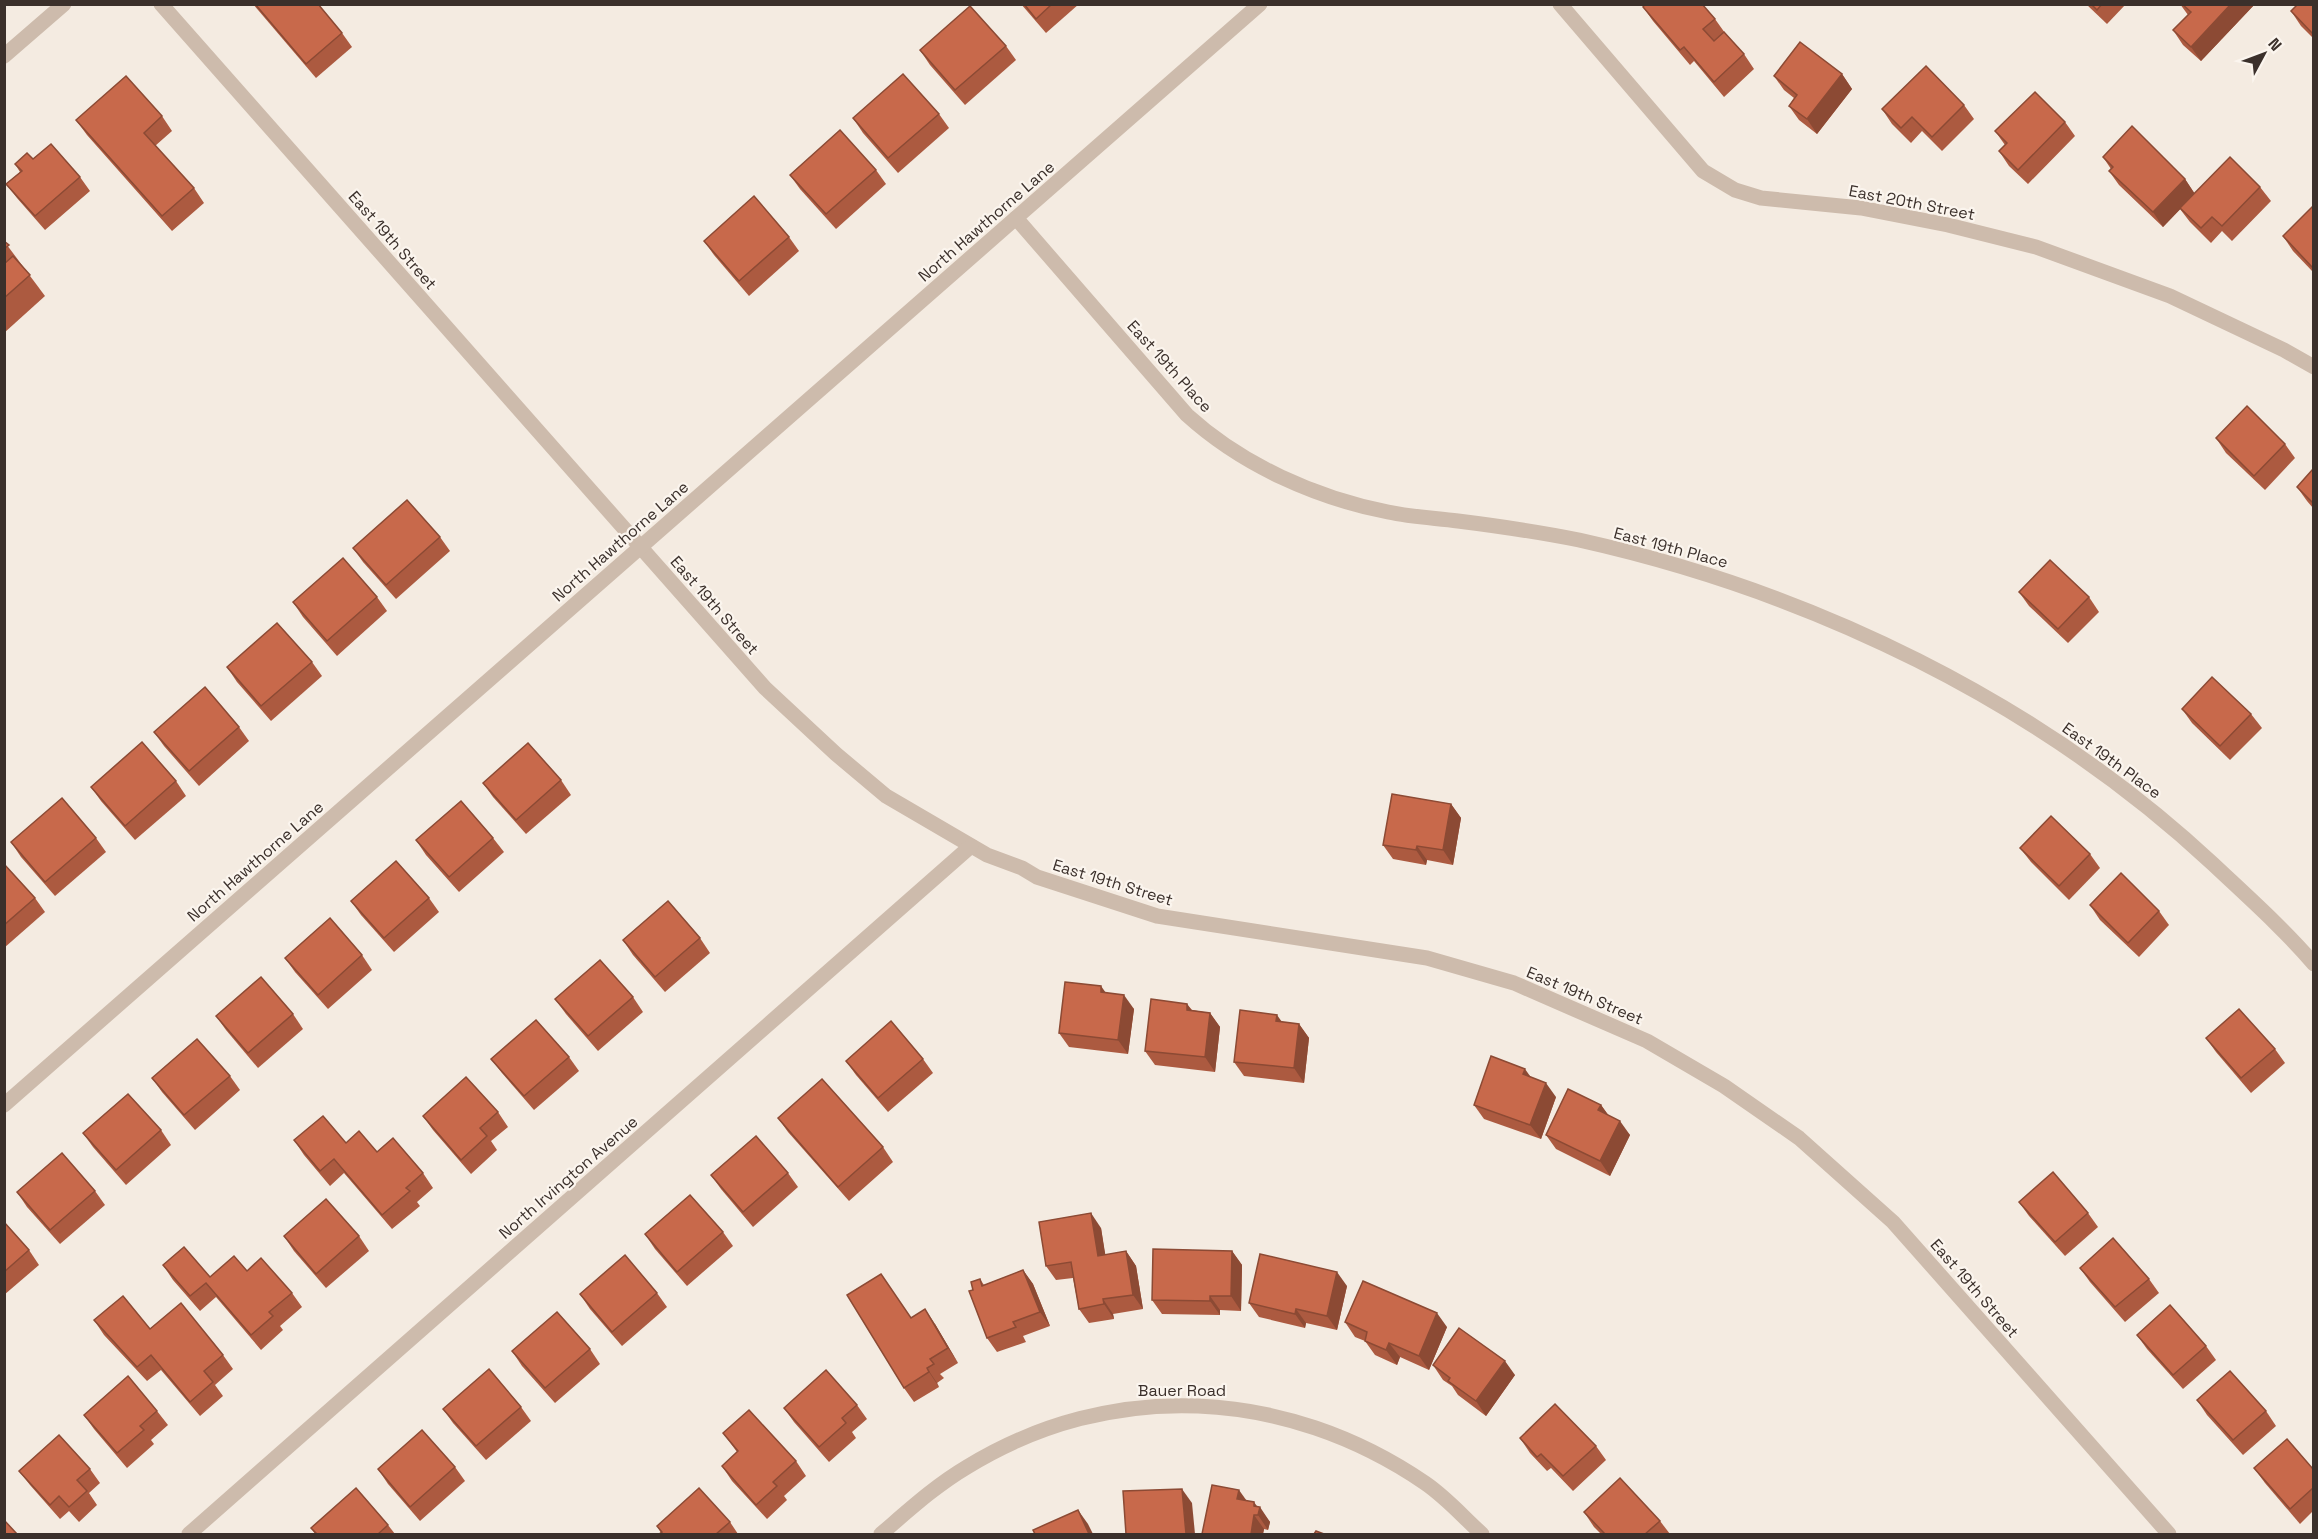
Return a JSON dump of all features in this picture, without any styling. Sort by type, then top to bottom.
[{"type":"street","points":[[4,56],[64,4]]},
{"type":"street","name":"East 19th Street","points":[[161,4],[765,688],[820,740],[886,795],[971,846],[1036,878],[1157,916],[1427,958],[1514,983],[1596,1017],[1677,1058],[1724,1086],[1799,1138],[1893,1222],[2169,1534]]},
{"type":"street","name":"North Hawthorne Lane","points":[[4,1105],[1260,4]]},
{"type":"street","name":"East 20th Street","points":[[1560,4],[1703,171],[1735,190],[1761,198],[1879,211],[2036,247],[2170,297],[2284,350],[2313,367]]},
{"type":"street","name":"East 19th Place","points":[[1016,218],[1187,416],[1204,431],[1249,461],[1317,491],[1384,512],[1457,520],[1581,541],[1686,568],[1788,603],[1870,638],[1951,678],[2034,727],[2118,784],[2189,840],[2241,888],[2313,964]]},
{"type":"street","name":"North Irvington Avenue","points":[[189,1534],[971,846]]},
{"type":"street","name":"Bauer Road","points":[[882,1534],[924,1496],[953,1476],[999,1449],[1032,1434],[1102,1413],[1192,1405],[1227,1407],[1281,1416],[1365,1447],[1426,1484],[1468,1519],[1482,1534]]},
{"type":"building","points":[[255,4],[318,4],[342,33],[306,64]]},
{"type":"building","points":[[1024,4],[1052,4],[1036,19]]},
{"type":"building","points":[[1645,4],[1702,4],[1715,19],[1703,29],[1714,41],[1724,32],[1744,54],[1714,82],[1684,47],[1680,50],[1643,7]]},
{"type":"building","points":[[2091,4],[2102,4],[2097,10]]},
{"type":"building","points":[[2182,4],[2231,4],[2191,47],[2173,30],[2191,12]]},
{"type":"building","points":[[2298,4],[2313,4],[2313,34],[2291,11]]},
{"type":"building","points":[[970,6],[1006,46],[955,90],[920,50]]},
{"type":"building","points":[[1800,42],[1842,74],[1807,119],[1789,106],[1797,95],[1774,76]]},
{"type":"building","points":[[1926,66],[1964,105],[1932,137],[1912,117],[1901,128],[1882,109]]},
{"type":"building","points":[[903,74],[939,114],[888,158],[853,118]]},
{"type":"building","points":[[126,76],[162,116],[144,133],[194,188],[162,216],[76,120]]},
{"type":"building","points":[[2035,92],[2065,122],[2018,170],[1999,151],[2007,143],[1995,131]]},
{"type":"building","points":[[2132,126],[2185,179],[2153,212],[2109,171],[2113,167],[2103,157]]},
{"type":"building","points":[[840,130],[876,170],[826,214],[790,175]]},
{"type":"building","points":[[51,144],[80,177],[35,216],[6,184],[22,171],[15,164],[27,153],[33,159]]},
{"type":"building","points":[[2230,157],[2260,187],[2222,226],[2212,217],[2201,228],[2180,208]]},
{"type":"building","points":[[754,196],[789,237],[739,281],[704,241]]},
{"type":"building","points":[[2313,206],[2313,268],[2283,236]]},
{"type":"building","points":[[13,256],[30,275],[4,298],[4,264]]},
{"type":"building","points":[[2247,406],[2285,444],[2254,476],[2216,438]]},
{"type":"building","points":[[2313,469],[2313,503],[2297,487]]},
{"type":"building","points":[[407,500],[440,537],[386,585],[353,548]]},
{"type":"building","points":[[343,558],[377,597],[327,641],[293,602]]},
{"type":"building","points":[[2050,560],[2089,597],[2058,629],[2019,592]]},
{"type":"building","points":[[277,623],[312,662],[261,706],[227,667]]},
{"type":"building","points":[[2212,677],[2251,714],[2220,746],[2182,709]]},
{"type":"building","points":[[205,687],[239,727],[189,771],[154,732]]},
{"type":"building","points":[[142,742],[176,781],[125,826],[91,787]]},
{"type":"building","points":[[528,743],[561,780],[516,820],[483,783]]},
{"type":"building","points":[[1392,794],[1451,804],[1443,850],[1417,846],[1416,850],[1383,845]]},
{"type":"building","points":[[62,798],[96,838],[45,882],[11,842]]},
{"type":"building","points":[[461,801],[493,838],[449,877],[416,840]]},
{"type":"building","points":[[2051,816],[2090,854],[2059,886],[2020,848]]},
{"type":"building","points":[[396,861],[429,898],[384,938],[351,901]]},
{"type":"building","points":[[4,864],[35,898],[4,925]]},
{"type":"building","points":[[2121,873],[2159,911],[2128,943],[2090,905]]},
{"type":"building","points":[[668,901],[700,938],[655,977],[623,940]]},
{"type":"building","points":[[330,918],[362,955],[318,995],[285,958]]},
{"type":"building","points":[[600,960],[633,997],[588,1036],[555,999]]},
{"type":"building","points":[[261,977],[293,1014],[248,1053],[216,1016]]},
{"type":"building","points":[[1065,982],[1101,986],[1101,992],[1124,995],[1118,1040],[1059,1033]]},
{"type":"building","points":[[1151,999],[1187,1004],[1187,1010],[1210,1013],[1205,1057],[1145,1051]]},
{"type":"building","points":[[2239,1009],[2275,1049],[2241,1078],[2206,1038]]},
{"type":"building","points":[[1240,1010],[1277,1015],[1276,1021],[1299,1024],[1294,1068],[1234,1062]]},
{"type":"building","points":[[536,1020],[569,1057],[524,1096],[491,1059]]},
{"type":"building","points":[[891,1021],[923,1059],[878,1098],[846,1061]]},
{"type":"building","points":[[197,1039],[230,1076],[184,1115],[152,1078]]},
{"type":"building","points":[[1491,1056],[1525,1069],[1523,1074],[1546,1083],[1530,1125],[1474,1105]]},
{"type":"building","points":[[466,1077],[498,1112],[480,1128],[487,1136],[461,1160],[423,1116]]},
{"type":"building","points":[[822,1079],[883,1147],[838,1187],[778,1118]]},
{"type":"building","points":[[1568,1089],[1601,1105],[1598,1110],[1620,1121],[1600,1161],[1546,1135]]},
{"type":"building","points":[[128,1094],[161,1130],[116,1170],[83,1133]]},
{"type":"building","points":[[323,1116],[346,1143],[359,1131],[377,1152],[393,1138],[423,1173],[406,1188],[410,1191],[382,1215],[334,1159],[320,1171],[294,1140]]},
{"type":"building","points":[[756,1136],[788,1173],[743,1212],[711,1175]]},
{"type":"building","points":[[62,1153],[95,1191],[50,1230],[17,1192]]},
{"type":"building","points":[[2053,1172],[2088,1213],[2055,1242],[2019,1202]]},
{"type":"building","points":[[690,1195],[723,1232],[677,1272],[645,1234]]},
{"type":"building","points":[[326,1199],[359,1236],[316,1274],[284,1236]]},
{"type":"building","points":[[1091,1213],[1098,1256],[1126,1251],[1133,1295],[1103,1299],[1104,1304],[1079,1309],[1071,1262],[1046,1266],[1039,1222]]},
{"type":"building","points":[[4,1222],[29,1250],[4,1272]]},
{"type":"building","points":[[2113,1238],[2149,1279],[2115,1307],[2080,1268]]},
{"type":"building","points":[[184,1247],[210,1277],[234,1256],[247,1271],[261,1258],[292,1293],[269,1312],[273,1316],[251,1335],[206,1283],[190,1296],[163,1265]]},
{"type":"building","points":[[1153,1249],[1232,1251],[1231,1296],[1210,1296],[1210,1301],[1152,1300]]},
{"type":"building","points":[[1260,1254],[1337,1272],[1327,1316],[1296,1309],[1295,1314],[1249,1303]]},
{"type":"building","points":[[625,1255],[657,1293],[612,1332],[580,1294]]},
{"type":"building","points":[[1023,1270],[1040,1312],[1013,1322],[1016,1327],[987,1338],[969,1291],[973,1290],[971,1282],[980,1279],[982,1286]]},
{"type":"building","points":[[881,1274],[911,1318],[925,1309],[948,1348],[930,1359],[934,1364],[927,1368],[929,1372],[904,1388],[847,1295]]},
{"type":"building","points":[[1363,1281],[1437,1313],[1419,1356],[1389,1343],[1386,1350],[1365,1341],[1367,1332],[1345,1322]]},
{"type":"building","points":[[123,1296],[150,1329],[181,1303],[223,1355],[204,1371],[213,1382],[190,1402],[151,1355],[137,1367],[94,1320]]},
{"type":"building","points":[[2170,1305],[2206,1346],[2173,1375],[2137,1335]]},
{"type":"building","points":[[557,1312],[590,1349],[545,1388],[512,1351]]},
{"type":"building","points":[[1459,1328],[1505,1361],[1476,1401],[1448,1381],[1450,1378],[1433,1365]]},
{"type":"building","points":[[489,1369],[521,1407],[476,1446],[443,1409]]},
{"type":"building","points":[[826,1370],[857,1405],[842,1418],[846,1423],[819,1447],[784,1408]]},
{"type":"building","points":[[2230,1371],[2266,1411],[2233,1440],[2197,1400]]},
{"type":"building","points":[[128,1376],[157,1411],[140,1426],[144,1430],[117,1453],[84,1415]]},
{"type":"building","points":[[1555,1404],[1596,1446],[1563,1476],[1541,1454],[1537,1457],[1520,1438]]},
{"type":"building","points":[[749,1410],[796,1461],[773,1482],[777,1486],[756,1505],[722,1466],[738,1451],[723,1433]]},
{"type":"building","points":[[422,1430],[455,1467],[410,1507],[378,1469]]},
{"type":"building","points":[[59,1435],[90,1469],[77,1480],[87,1491],[69,1507],[59,1496],[50,1505],[19,1471]]},
{"type":"building","points":[[2287,1439],[2313,1469],[2313,1488],[2290,1509],[2254,1468]]},
{"type":"building","points":[[1620,1478],[1660,1521],[1645,1534],[1605,1534],[1584,1512]]},
{"type":"building","points":[[1212,1485],[1239,1490],[1237,1499],[1254,1502],[1254,1506],[1260,1507],[1258,1515],[1254,1515],[1251,1534],[1202,1534]]},
{"type":"building","points":[[356,1488],[388,1525],[378,1534],[317,1534],[311,1528]]},
{"type":"building","points":[[699,1488],[730,1522],[716,1534],[659,1534],[662,1532],[657,1526]]},
{"type":"building","points":[[1182,1489],[1186,1534],[1126,1534],[1123,1491]]},
{"type":"building","points":[[1078,1510],[1089,1534],[1035,1534],[1033,1530]]},
{"type":"building","points":[[4,1520],[17,1534],[4,1534]]}]
